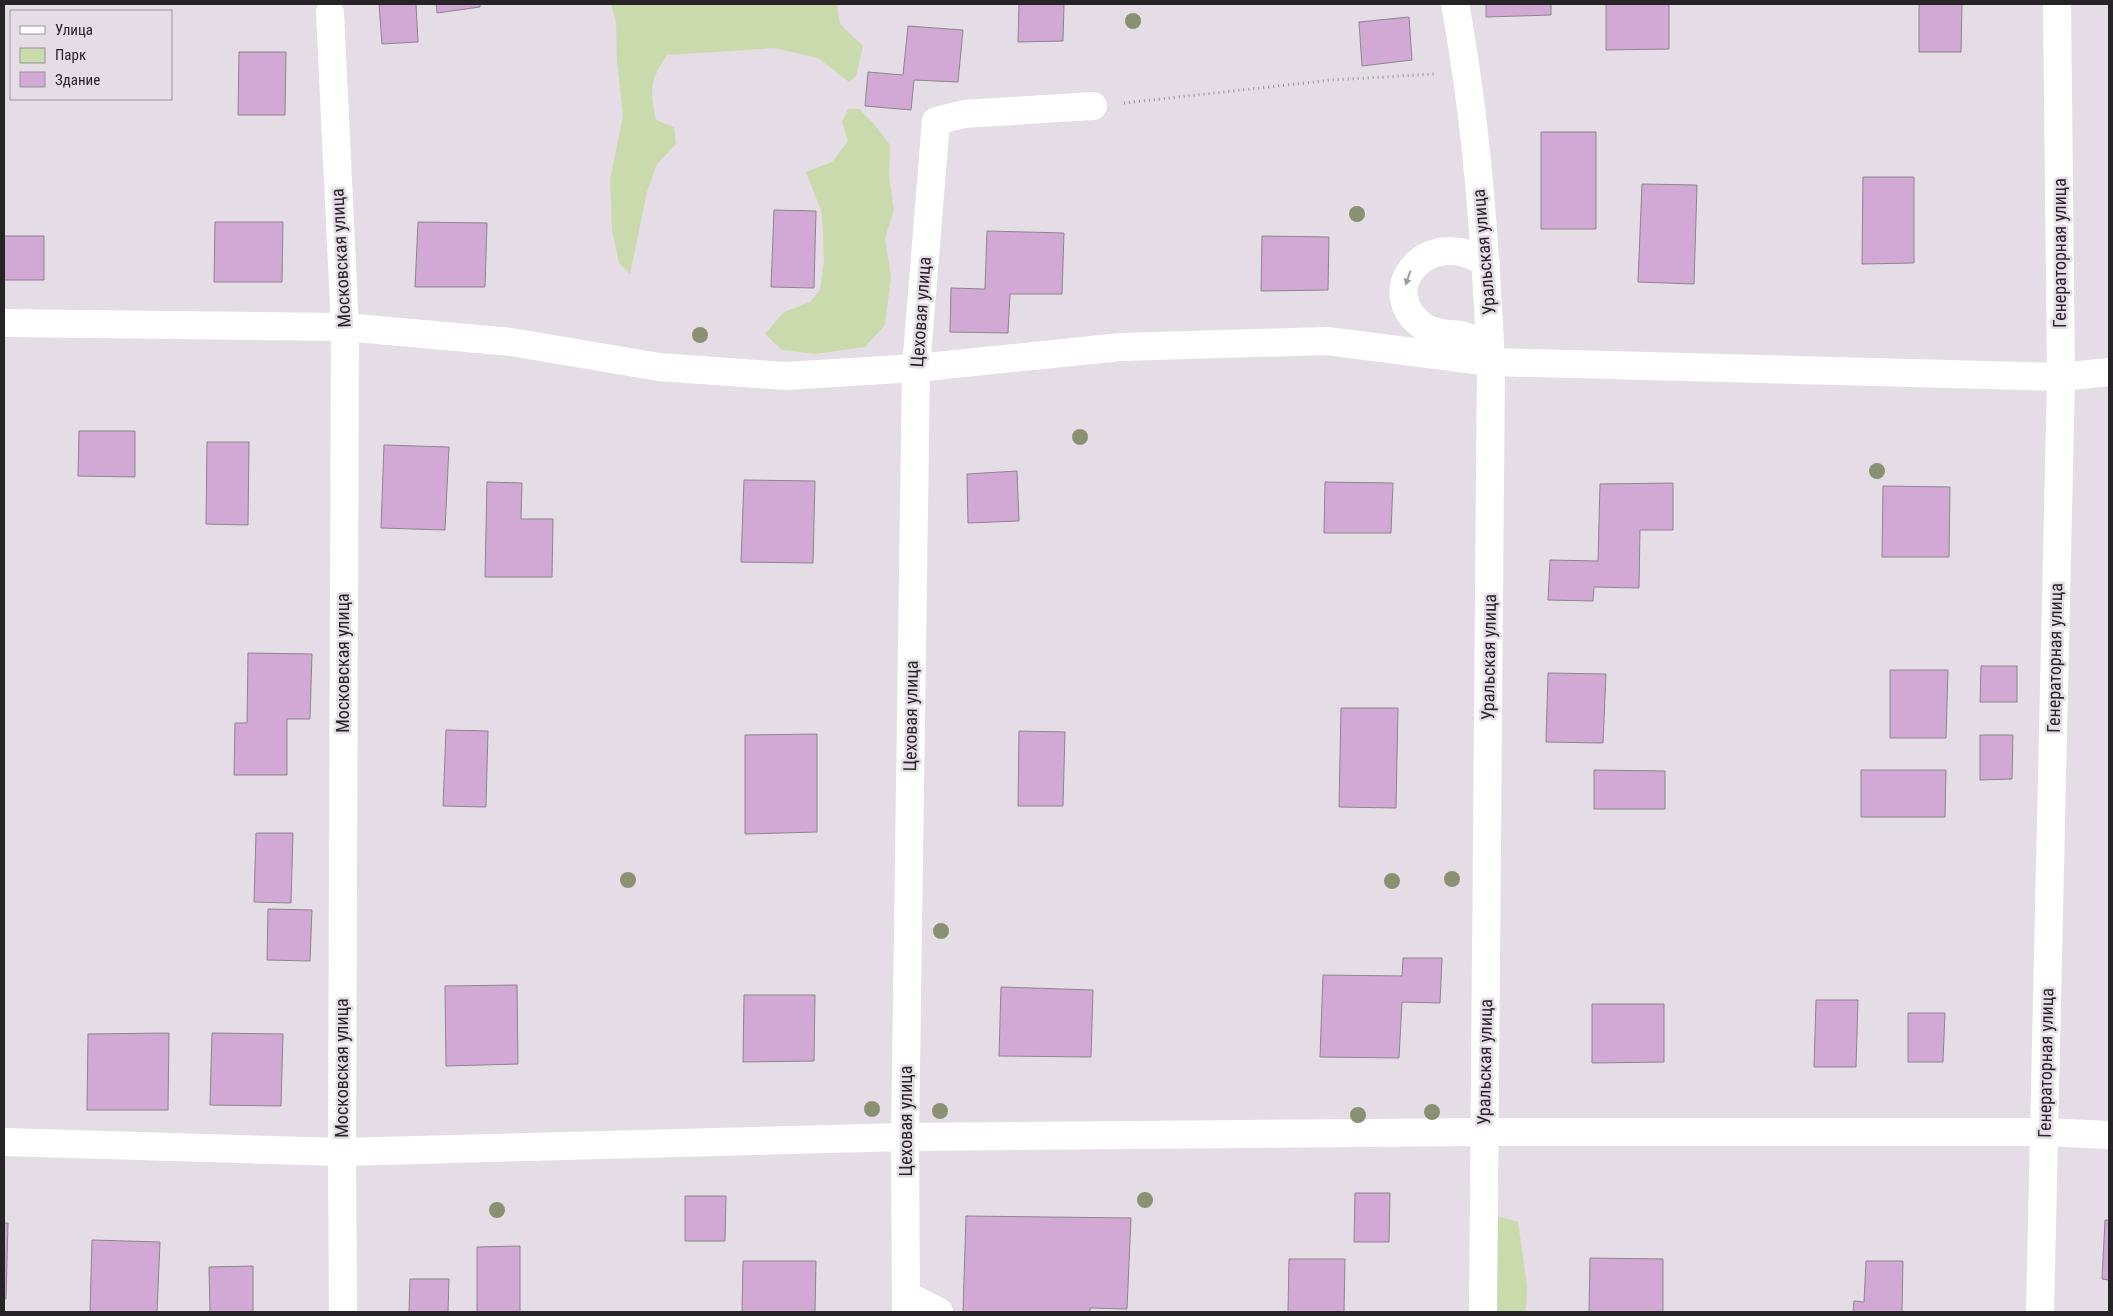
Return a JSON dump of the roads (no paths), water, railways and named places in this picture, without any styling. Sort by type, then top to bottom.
[{"type":"street","name":"Уральская улица","points":[[1455,4],[1467,72],[1486,263],[1491,362],[1483,1312]]},
{"type":"street","name":"Генераторная улица","points":[[2040,1312],[2061,377],[2057,4]]},
{"type":"street","name":"Московская улица","points":[[330,14],[345,327],[342,1152],[344,1312]]},
{"type":"street","name":"Цеховая улица","points":[[906,1303],[905,1137],[916,368],[936,121],[964,114],[1093,106]]},
{"type":"street","points":[[1486,263],[1475,255],[1462,251],[1431,253],[1414,264],[1406,281],[1404,298],[1408,313],[1428,329],[1462,336],[1486,344],[1491,362]]},
{"type":"street","points":[[4,323],[345,327],[510,342],[658,367],[786,376],[916,368],[1121,347],[1326,341],[1491,362],[2061,377],[2109,372]]},
{"type":"street","points":[[4,1142],[342,1152],[905,1137],[1484,1132],[2045,1132],[2109,1135]]},
{"type":"street","points":[[906,1303],[939,1312]]}]
